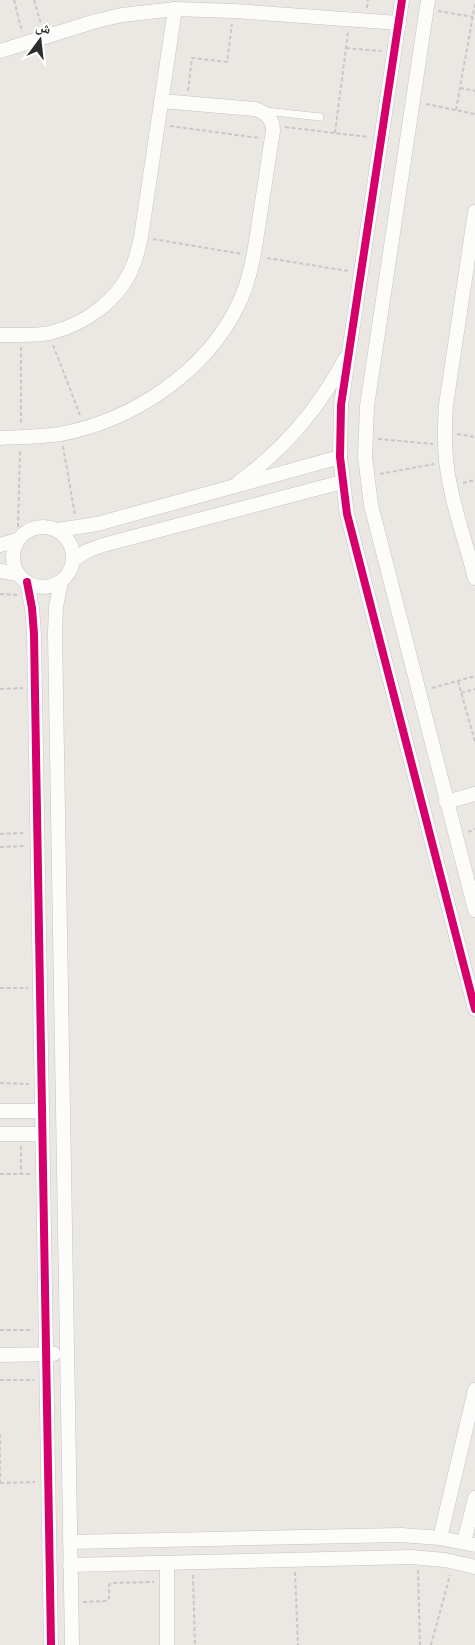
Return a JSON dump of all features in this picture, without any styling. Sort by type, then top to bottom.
[{"type":"street","points":[[402,0],[341,405],[340,457],[347,514],[475,1009]]},
{"type":"street","points":[[428,4],[367,406],[365,437],[367,477],[371,505],[475,910]]},
{"type":"street","points":[[0,50],[96,21],[122,15],[175,9],[234,11],[399,23]]},
{"type":"street","points":[[0,335],[49,333],[76,324],[100,309],[120,289],[134,264],[141,237],[175,9]]},
{"type":"street","points":[[0,438],[60,434],[85,428],[132,409],[167,387],[193,365],[225,327],[238,305],[254,255],[272,133],[268,116],[260,110],[161,101]]},
{"type":"street","points":[[475,212],[446,405],[445,439],[450,487],[475,578]]},
{"type":"street","points":[[231,487],[267,459],[300,426],[327,390],[350,350]]},
{"type":"street","points":[[58,530],[78,528],[340,457]]},
{"type":"street","points":[[74,560],[87,551],[103,545],[342,482]]},
{"type":"street","points":[[51,1645],[34,628],[25,584],[15,568],[13,554],[18,540],[27,531],[46,526],[58,530],[66,536],[70,543],[74,560],[69,572],[61,582],[56,607],[55,632],[72,1645]]},
{"type":"street","points":[[0,545],[18,540]]},
{"type":"street","points":[[0,572],[25,584],[40,587],[61,582]]},
{"type":"street","points":[[446,802],[475,794]]},
{"type":"street","points":[[0,1111],[42,1111]]},
{"type":"street","points":[[0,1134],[42,1134]]},
{"type":"street","points":[[0,1355],[67,1354]]},
{"type":"street","points":[[440,1538],[475,1390]]},
{"type":"street","points":[[70,1542],[401,1535],[440,1538],[470,1544],[475,1498]]},
{"type":"street","points":[[70,1565],[418,1557],[454,1561],[475,1567]]},
{"type":"street","points":[[167,1563],[168,1645]]},
{"type":"lane","points":[[260,110],[320,117]]},
{"type":"path","points":[[14,0],[25,43]]},
{"type":"path","points":[[34,0],[44,37]]},
{"type":"path","points":[[428,4],[473,17]]},
{"type":"path","points":[[456,110],[475,4]]},
{"type":"path","points":[[187,103],[192,58],[227,62],[234,11]]},
{"type":"path","points":[[335,133],[350,20]]},
{"type":"path","points":[[346,48],[395,52]]},
{"type":"path","points":[[460,88],[475,91]]},
{"type":"path","points":[[413,101],[475,114]]},
{"type":"path","points":[[158,124],[272,133],[335,133],[382,138]]},
{"type":"path","points":[[49,333],[85,428]]},
{"type":"path","points":[[60,434],[78,528]]},
{"type":"path","points":[[365,437],[445,439],[475,437]]},
{"type":"path","points":[[367,477],[446,462]]},
{"type":"path","points":[[0,594],[25,584]]},
{"type":"path","points":[[418,692],[475,676]]},
{"type":"path","points":[[458,681],[475,742]]},
{"type":"path","points":[[0,689],[35,687]]},
{"type":"path","points":[[461,693],[475,689]]},
{"type":"path","points":[[0,834],[38,839]]},
{"type":"path","points":[[0,847],[38,839]]},
{"type":"path","points":[[0,988],[40,988]]},
{"type":"path","points":[[0,1083],[42,1084]]},
{"type":"path","points":[[21,1134],[21,1174]]},
{"type":"path","points":[[0,1174],[43,1173]]},
{"type":"path","points":[[0,1330],[46,1330]]},
{"type":"path","points":[[0,1380],[46,1380]]},
{"type":"path","points":[[0,1434],[0,1483],[48,1481]]},
{"type":"path","points":[[418,1557],[420,1645]]},
{"type":"path","points":[[294,1560],[298,1645]]},
{"type":"path","points":[[431,1645],[454,1561]]},
{"type":"path","points":[[192,1562],[195,1645]]},
{"type":"path","points":[[71,1602],[107,1601],[111,1582],[167,1582]]},
{"type":"cycle path","points":[[402,0],[341,405],[340,457],[347,514],[475,1009]]},
{"type":"cycle path","points":[[27,582],[34,634],[51,1645]]}]
